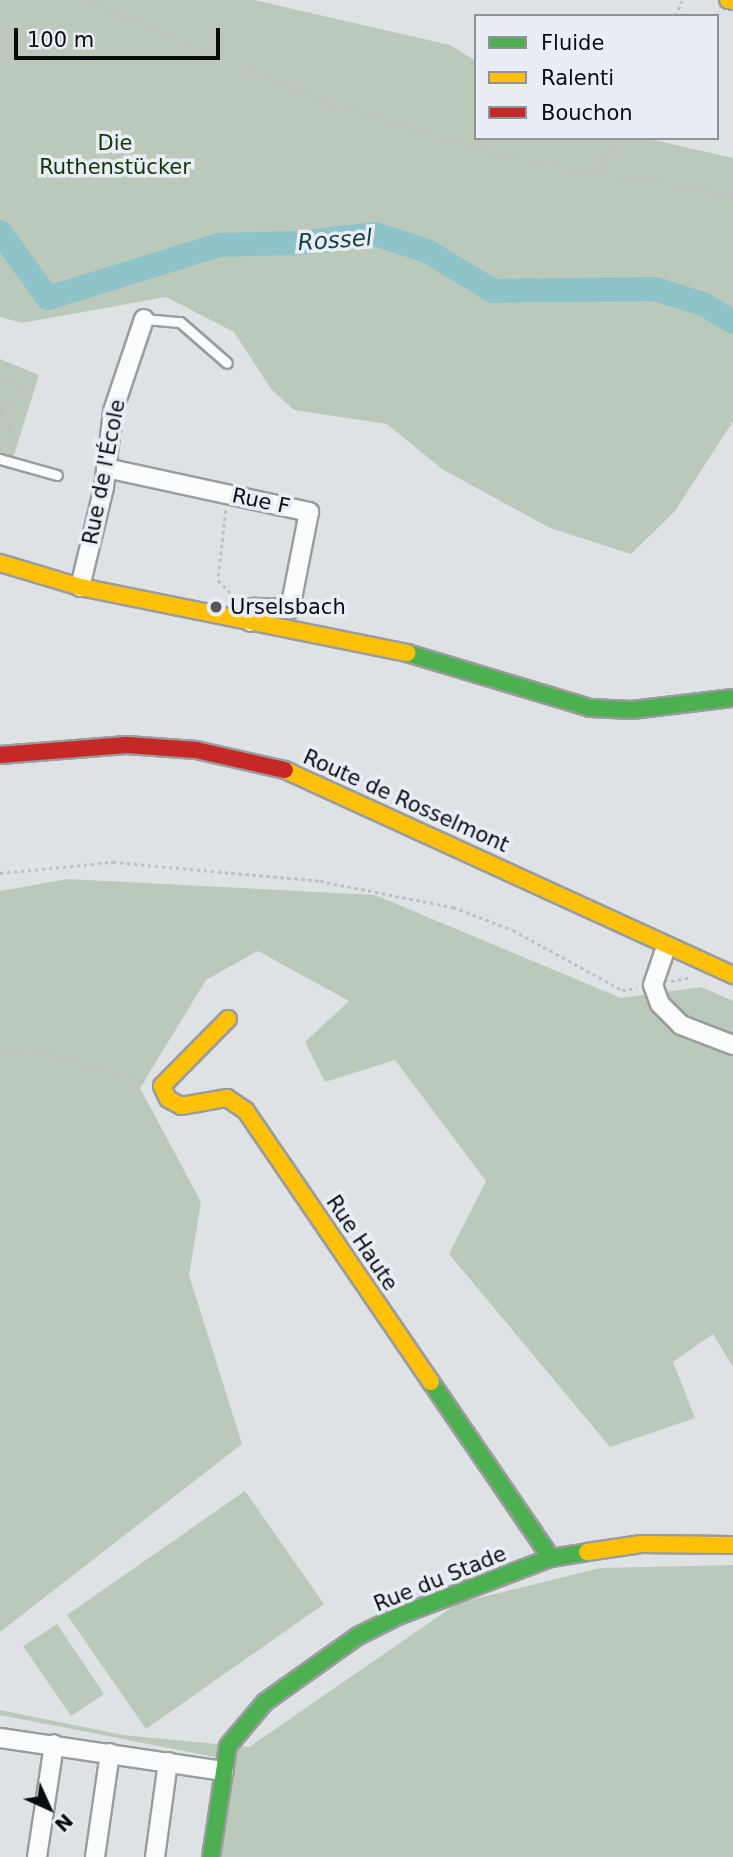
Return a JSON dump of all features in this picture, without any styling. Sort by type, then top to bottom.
[{"type":"street","name":"Rue de l'École","points":[[80,587],[107,468],[113,411],[144,319]]},
{"type":"street","name":"Rue F","points":[[107,468],[309,512],[290,609],[251,615]]},
{"type":"street","points":[[0,563],[80,587],[251,615],[431,658],[590,708],[646,709],[733,698]]},
{"type":"street","name":"Route de Rosselmont","points":[[0,755],[127,745],[196,750],[300,773],[666,947],[733,975]]},
{"type":"street","points":[[666,947],[653,985],[660,1004],[681,1025],[733,1045]]},
{"type":"street","points":[[162,1086],[228,1019]]},
{"type":"street","name":"Rue Haute","points":[[162,1086],[168,1099],[181,1106],[227,1098],[246,1111],[551,1558]]},
{"type":"street","name":"Rue du Stade","points":[[211,1857],[228,1746],[240,1727],[265,1702],[358,1636],[398,1616],[551,1558],[641,1544],[733,1545]]},
{"type":"street","points":[[0,1738],[224,1771]]},
{"type":"street","points":[[37,1857],[54,1744]]},
{"type":"street","points":[[95,1857],[110,1753]]},
{"type":"street","points":[[155,1857],[168,1762]]},
{"type":"lane","points":[[144,319],[180,323],[227,363]]},
{"type":"lane","points":[[3,460],[57,475]]},
{"type":"path","points":[[86,0],[320,100],[514,159],[733,195]]},
{"type":"path","points":[[598,173],[614,140]]},
{"type":"path","points":[[0,377],[14,377],[22,390],[0,413],[12,429],[3,460]]},
{"type":"path","points":[[229,495],[218,580],[251,615]]},
{"type":"path","points":[[0,873],[113,862],[320,881],[453,907],[513,930],[622,990],[695,976]]},
{"type":"path","points":[[0,1051],[54,1055],[162,1086]]},
{"type":"green space","name":"Die Ruthenstücker","points":[[0,0],[254,0],[450,45],[474,60],[474,140],[654,140],[733,158],[733,421],[675,511],[631,554],[550,528],[442,469],[387,424],[294,410],[271,389],[234,332],[166,297],[22,323],[0,317]]},
{"type":"green space","points":[[0,359],[39,375],[13,458],[0,454]]},
{"type":"green space","points":[[68,879],[375,895],[621,998],[701,987],[733,1001],[733,1367],[713,1334],[673,1362],[695,1418],[610,1447],[449,1254],[486,1181],[395,1060],[325,1082],[305,1042],[349,1001],[258,951],[206,980],[140,1088],[201,1202],[189,1275],[242,1444],[0,1632],[0,891]]},
{"type":"green space","points":[[245,1491],[324,1604],[146,1729],[67,1615]]},
{"type":"green space","points":[[733,1565],[733,1857],[202,1857],[215,1757],[0,1715],[0,1710],[123,1735],[249,1747],[458,1603],[600,1568]]},
{"type":"green space","points":[[57,1624],[104,1694],[71,1716],[23,1646]]},
{"type":"waterway","name":"Rossel","points":[[0,232],[48,298],[219,245],[298,243],[375,234],[427,251],[493,291],[655,289],[703,304],[733,322]]},
{"type":"traffic: fast","points":[[407,653],[590,708],[632,710],[733,698]]},
{"type":"traffic: fast","points":[[431,1382],[551,1558]]},
{"type":"traffic: fast","points":[[211,1857],[228,1746],[265,1702],[358,1636],[398,1616],[551,1558],[587,1552]]},
{"type":"traffic: slow","points":[[728,0],[733,1]]},
{"type":"traffic: slow","points":[[0,563],[80,587],[407,653]]},
{"type":"traffic: slow","points":[[285,770],[733,975]]},
{"type":"traffic: slow","points":[[228,1019],[162,1086],[168,1099],[181,1106],[227,1098],[246,1111],[431,1382]]},
{"type":"traffic: slow","points":[[587,1552],[641,1544],[733,1545]]},
{"type":"traffic: jam","points":[[0,755],[127,745],[196,750],[285,770]]},
{"type":"place","name":"Urselsbach","points":[[216,607]]}]
